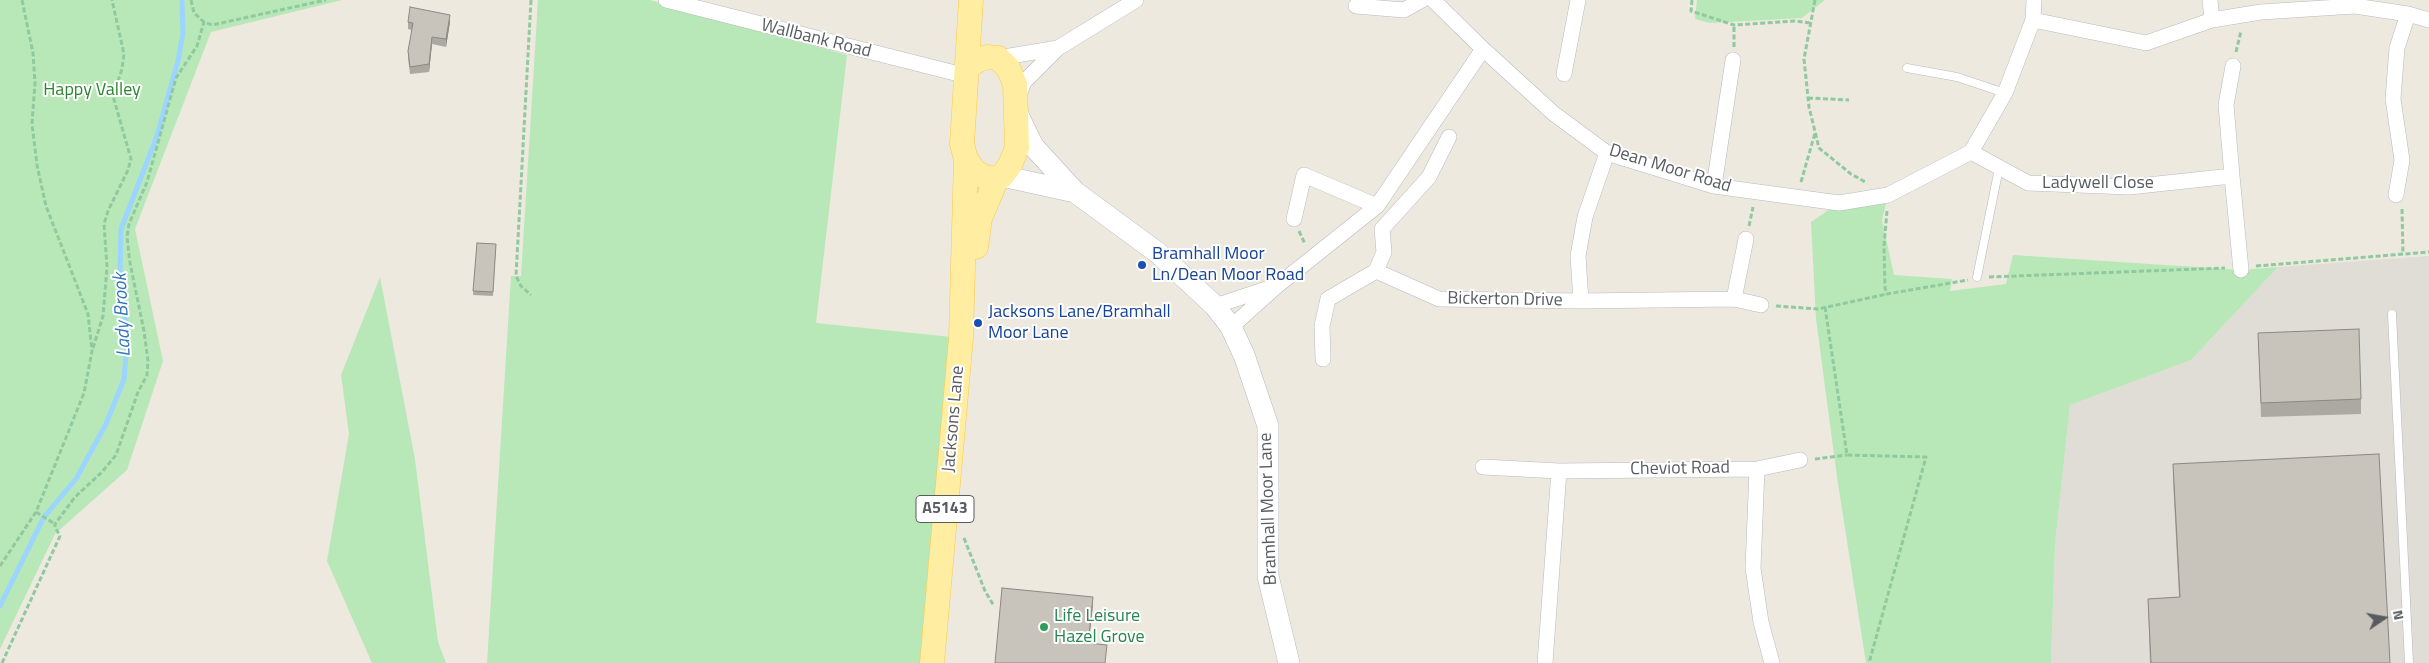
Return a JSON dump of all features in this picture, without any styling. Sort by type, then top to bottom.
[{"type":"main road","name":"Jacksons Lane","points":[[960,354],[966,159],[962,144],[971,0]]},
{"type":"main road","name":"Jacksons Lane","points":[[932,663],[960,354],[980,218],[999,177],[1010,165],[1017,148],[1015,84],[1008,68],[996,58],[971,0]]},
{"type":"main road","points":[[967,73],[978,60],[996,58]]},
{"type":"main road","points":[[966,159],[975,172],[987,178],[999,177]]},
{"type":"street","name":"Wallbank Road","points":[[666,0],[955,73],[967,73]]},
{"type":"street","points":[[1017,107],[1024,82],[1058,48],[1136,0]]},
{"type":"street","points":[[1356,6],[1404,10],[1422,0]]},
{"type":"street","name":"Dean Moor Road","points":[[1433,0],[1483,49],[1553,112],[1607,153],[1714,186],[1839,203],[1888,195],[1971,152]]},
{"type":"street","points":[[1564,74],[1578,0]]},
{"type":"street","points":[[1971,152],[2005,93],[2033,20],[2034,0]]},
{"type":"street","points":[[2210,0],[2212,20]]},
{"type":"street","points":[[2033,20],[2146,43],[2212,20],[2261,12],[2355,6],[2408,14],[2429,20]]},
{"type":"street","points":[[2396,195],[2402,160],[2393,99],[2398,48],[2408,14]]},
{"type":"street","points":[[996,58],[1058,48]]},
{"type":"street","points":[[1231,328],[1278,285],[1377,206],[1483,49]]},
{"type":"street","points":[[1714,186],[1734,60]]},
{"type":"street","points":[[2233,66],[2226,105],[2241,268]]},
{"type":"street","name":"Bramhall Moor Lane","points":[[1017,107],[1033,146],[1075,192],[1158,253],[1215,306],[1231,328],[1244,355],[1268,426],[1268,576],[1289,663]]},
{"type":"street","points":[[1324,359],[1322,326],[1328,299],[1376,271],[1384,252],[1382,229],[1429,177],[1449,137]]},
{"type":"street","name":"Ladywell Close","points":[[1971,152],[2028,183],[2129,188],[2232,176]]},
{"type":"street","name":"Bickerton Drive","points":[[1581,301],[1578,256],[1585,217],[1607,153]]},
{"type":"street","points":[[1294,219],[1304,175],[1377,206]]},
{"type":"street","name":"Bramhall Moor Lane","points":[[999,177],[1075,192]]},
{"type":"street","points":[[1734,299],[1746,238]]},
{"type":"street","name":"Bickerton Drive","points":[[1376,271],[1439,299],[1581,301],[1734,299],[1761,305]]},
{"type":"street","points":[[1215,306],[1278,285]]},
{"type":"street","name":"Cheviot Road","points":[[1483,467],[1559,470],[1756,468],[1800,460]]},
{"type":"street","points":[[1756,468],[1753,568],[1760,622],[1772,663]]},
{"type":"street","points":[[1545,663],[1559,470]]},
{"type":"lane","points":[[1907,68],[1957,77],[2005,93]]},
{"type":"lane","points":[[1977,277],[1999,168]]},
{"type":"lane","points":[[2392,314],[2408,663]]},
{"type":"path","points":[[22,0],[32,53],[35,83],[32,124],[37,165],[46,206],[88,314],[92,351]]},
{"type":"path","points":[[0,566],[36,512],[84,393],[92,351],[103,316],[107,267],[104,224],[131,159],[113,96],[122,69],[124,54],[112,0]]},
{"type":"path","points":[[192,0],[194,13],[204,22],[212,25],[326,0]]},
{"type":"path","points":[[531,0],[516,276],[521,286],[531,295]]},
{"type":"path","points":[[1692,0],[1691,11],[1734,25],[1795,21],[1810,23]]},
{"type":"path","points":[[1815,0],[1804,59],[1808,98],[1815,132],[1819,148],[1851,174],[1888,195],[1884,246],[1884,288],[1887,294]]},
{"type":"path","points":[[2233,66],[2244,16]]},
{"type":"path","points":[[2,663],[60,536],[54,527],[55,524],[75,497],[102,472],[116,455],[138,392],[147,375],[148,361],[144,331],[130,263],[127,236],[129,224],[147,182],[176,78],[197,46],[204,22]]},
{"type":"path","points":[[1808,98],[1849,100]]},
{"type":"path","points":[[1796,197],[1815,132]]},
{"type":"path","points":[[1746,238],[1756,192]]},
{"type":"path","points":[[2396,195],[2403,212],[2403,254]]},
{"type":"path","points":[[1294,219],[1311,259]]},
{"type":"path","points":[[1761,305],[1818,309],[1887,294],[1951,284],[1977,277],[2241,268],[2429,252]]},
{"type":"path","points":[[1825,307],[1847,455]]},
{"type":"path","points":[[1800,460],[1847,455],[1926,457],[1869,663]]},
{"type":"path","points":[[36,512],[55,524]]},
{"type":"path","points":[[962,532],[985,591],[994,606]]},
{"type":"shaded area","points":[[2429,256],[2429,663],[2051,663],[2055,544],[2070,405],[2191,360],[2278,267]]},
{"type":"green space","name":"Happy Valley","points":[[0,0],[342,0],[211,32],[135,229],[163,361],[127,470],[55,534],[0,649]]},
{"type":"green space","points":[[538,0],[650,0],[847,55],[816,323],[961,338],[931,663],[487,663],[511,276],[521,276]]},
{"type":"green space","points":[[1697,0],[1825,0],[1802,18],[1710,23],[1695,19]]},
{"type":"green space","points":[[1888,195],[1882,220],[1894,275],[1952,279],[1950,291],[2006,284],[2013,255],[2241,270],[2278,267],[2191,360],[2070,405],[2055,544],[2051,663],[1866,663],[1837,477],[1816,319],[1811,222],[1839,203]]},
{"type":"green space","points":[[380,277],[415,459],[438,642],[446,663],[372,663],[327,561],[349,434],[341,375]]},
{"type":"building","points":[[410,7],[450,15],[446,39],[432,37],[429,64],[410,67],[408,51],[413,23],[408,22]]},
{"type":"building","points":[[477,243],[496,244],[493,292],[473,291]]},
{"type":"building","points":[[2359,329],[2361,399],[2261,403],[2258,333]]},
{"type":"building","points":[[2379,454],[2390,663],[2151,663],[2148,599],[2180,597],[2173,464]]},
{"type":"building","name":"Life Leisure Hazel Grove","points":[[1002,588],[1093,597],[1088,643],[1107,645],[1105,663],[995,663]]},
{"type":"waterway","name":"Lady Brook","points":[[0,606],[44,517],[76,479],[106,424],[124,379],[127,342],[120,272],[121,229],[157,136],[178,61],[183,33],[182,0]]},
{"type":"place","name":"Bramhall Moor Ln/Dean Moor Road","points":[[1142,265]]},
{"type":"place","name":"Jacksons Lane/Bramhall Moor Lane","points":[[978,323]]},
{"type":"place","name":"Life Leisure Hazel Grove","points":[[1044,627]]}]
